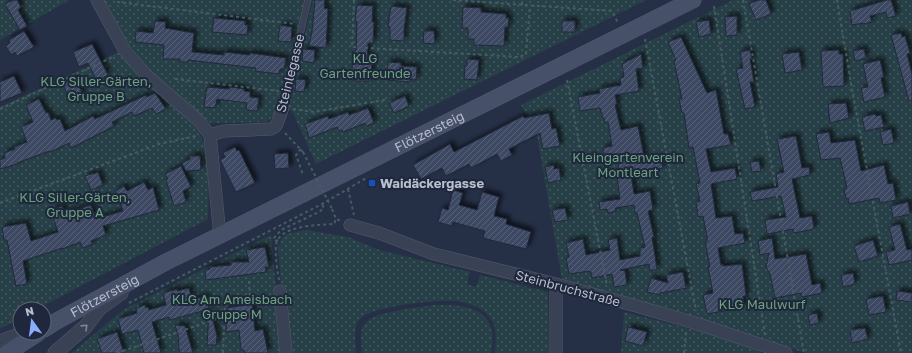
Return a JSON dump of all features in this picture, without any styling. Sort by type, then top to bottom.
[{"type":"main road","name":"Flötzersteig","points":[[52,324],[166,262],[693,0]]},
{"type":"main road","points":[[7,353],[26,341]]},
{"type":"street","points":[[97,0],[126,51],[146,75],[197,119],[210,135],[220,236]]},
{"type":"street","name":"Steinlegasse","points":[[210,135],[224,130],[266,130],[275,127],[283,107]]},
{"type":"street","name":"Steinbruchstraße","points":[[352,220],[379,233],[434,254],[610,299],[786,353]]},
{"type":"street","name":"Flötzersteig","points":[[55,353],[86,326],[100,308],[166,262]]},
{"type":"street","points":[[556,284],[556,353]]},
{"type":"street","points":[[280,292],[286,353]]},
{"type":"street","points":[[0,342],[12,338]]},
{"type":"lane","name":"Steinlegasse","points":[[283,107],[308,0]]},
{"type":"path","points":[[354,0],[352,47],[519,57],[526,54],[530,6]]},
{"type":"path","points":[[453,0],[612,11],[616,18]]},
{"type":"path","points":[[522,0],[522,5]]},
{"type":"path","points":[[743,0],[804,353]]},
{"type":"path","points":[[837,0],[900,353]]},
{"type":"path","points":[[117,2],[302,24]]},
{"type":"path","points":[[714,6],[766,341],[763,346]]},
{"type":"path","points":[[645,39],[692,323],[684,353]]},
{"type":"path","points":[[0,109],[126,51]]},
{"type":"path","points":[[175,79],[286,92]]},
{"type":"path","points":[[567,80],[610,299]]},
{"type":"path","points":[[283,107],[314,112],[385,100]]},
{"type":"path","points":[[223,353],[225,302],[280,292],[276,245],[278,240],[288,231],[311,225],[334,224],[336,219],[303,152],[277,124]]},
{"type":"path","points":[[0,203],[159,144],[192,136],[210,135]]},
{"type":"path","points":[[301,149],[296,155],[302,176]]},
{"type":"path","points":[[126,305],[322,204],[366,179],[371,174]]},
{"type":"path","points":[[336,219],[352,220],[348,189]]},
{"type":"path","points":[[278,240],[275,240],[274,238],[281,230],[319,212],[324,208],[322,204]]},
{"type":"path","points":[[249,281],[250,298]]},
{"type":"path","points":[[117,353],[225,316]]},
{"type":"green space","points":[[0,0],[69,0],[0,40]]},
{"type":"green space","name":"KLG Gartenfreunde","points":[[103,0],[307,0],[280,107],[272,118],[265,122],[210,123],[148,69],[133,51]]},
{"type":"green space","name":"KLG Gartenfreunde","points":[[313,0],[646,0],[316,164],[292,111],[287,110]]},
{"type":"green space","points":[[733,0],[912,0],[912,353],[806,353],[562,279],[537,135],[521,105]]},
{"type":"green space","name":"KLG Siller-Gärten, Gruppe A","points":[[121,51],[187,118],[202,138],[207,153],[208,162],[208,219],[52,301],[12,301],[12,322],[0,329],[0,107]]},
{"type":"green space","points":[[306,230],[348,237],[379,250],[470,272],[467,284],[476,287],[480,275],[548,292],[549,353],[495,353],[495,332],[493,322],[490,317],[480,309],[466,303],[458,301],[436,301],[405,304],[365,315],[359,320],[356,328],[356,353],[290,353],[282,296],[278,248],[282,238],[287,234]]},
{"type":"green space","name":"KLG Am Ameisbach Gruppe M","points":[[271,235],[282,353],[72,353],[123,310]]},
{"type":"green space","points":[[434,305],[459,306],[475,310],[482,314],[487,320],[492,331],[491,353],[362,353],[361,335],[363,326],[366,322],[377,315]]},
{"type":"green space","points":[[624,312],[744,343],[762,353],[621,353]]},
{"type":"building","points":[[13,0],[17,0],[21,7],[18,10],[27,26],[20,30],[5,4]]},
{"type":"building","points":[[315,0],[325,0],[324,8],[328,9],[326,48],[309,46]]},
{"type":"building","points":[[758,0],[766,0],[771,14],[756,20],[749,4]]},
{"type":"building","points":[[891,0],[896,16],[887,18],[886,12],[870,16],[872,22],[852,25],[850,11]]},
{"type":"building","points":[[357,5],[373,6],[373,43],[368,43],[367,60],[372,60],[371,81],[353,81],[355,73],[352,72],[353,51],[356,51],[357,21],[355,21]]},
{"type":"building","points":[[391,6],[407,8],[404,41],[390,40],[390,27],[388,27]]},
{"type":"building","points":[[463,7],[481,8],[481,12],[506,14],[506,18],[509,18],[508,27],[505,27],[504,46],[474,45],[474,39],[468,39],[468,28],[462,28]]},
{"type":"building","points":[[737,16],[737,35],[726,36],[725,17]]},
{"type":"building","points":[[214,18],[245,21],[245,25],[248,25],[247,35],[212,32]]},
{"type":"building","points":[[709,20],[711,34],[699,37],[696,22]]},
{"type":"building","points":[[155,21],[166,22],[165,28],[194,33],[192,52],[224,55],[224,52],[250,55],[250,53],[286,58],[284,69],[280,69],[279,74],[255,71],[256,68],[188,60],[188,62],[180,62],[180,59],[163,59],[164,45],[135,42],[136,31],[153,33]]},
{"type":"building","points":[[562,21],[575,21],[575,32],[562,32]]},
{"type":"building","points":[[280,25],[292,27],[291,42],[278,41]]},
{"type":"building","points":[[24,31],[34,47],[17,56],[15,52],[11,55],[6,46],[10,43],[9,40]]},
{"type":"building","points":[[424,31],[434,31],[435,44],[423,43]]},
{"type":"building","points":[[901,33],[902,37],[905,36],[910,53],[907,54],[912,74],[912,101],[909,101],[891,35]]},
{"type":"building","points":[[681,37],[707,93],[716,90],[724,134],[728,134],[731,145],[706,149],[711,172],[735,168],[737,179],[711,184],[716,218],[732,216],[735,234],[743,233],[745,243],[718,248],[721,265],[742,264],[746,296],[743,296],[744,307],[707,314],[703,295],[713,293],[705,242],[707,242],[707,237],[703,216],[698,217],[696,202],[700,201],[696,184],[700,183],[693,147],[689,148],[684,113],[682,113],[679,99],[682,99],[674,61],[676,60],[668,42]]},
{"type":"building","points":[[92,44],[108,75],[97,81],[88,63],[79,67],[73,52]]},
{"type":"building","points":[[303,49],[315,50],[314,63],[302,61]]},
{"type":"building","points":[[864,49],[866,58],[855,61],[853,51]]},
{"type":"building","points":[[750,50],[754,82],[750,82],[755,107],[745,109],[736,69],[743,68],[740,52]]},
{"type":"building","points":[[839,50],[839,54],[843,54],[844,86],[823,87],[821,51]]},
{"type":"building","points":[[799,52],[802,70],[785,73],[782,54]]},
{"type":"building","points":[[641,54],[643,68],[636,69],[639,91],[615,95],[617,104],[615,105],[621,130],[638,126],[645,161],[661,158],[663,168],[631,174],[634,194],[650,191],[653,210],[648,211],[654,237],[652,237],[657,269],[650,271],[649,264],[620,270],[625,271],[627,285],[614,287],[612,274],[592,278],[591,272],[589,271],[569,274],[566,258],[569,257],[566,243],[583,239],[586,255],[610,250],[608,240],[617,238],[620,260],[640,256],[640,248],[645,247],[634,205],[615,208],[616,211],[608,213],[607,209],[600,210],[599,202],[620,199],[617,176],[620,175],[617,158],[605,160],[603,148],[612,146],[608,122],[605,123],[600,108],[580,111],[578,97],[600,93],[599,89],[621,85],[620,78],[624,77],[622,64]]},
{"type":"building","points":[[467,59],[479,60],[477,80],[464,79]]},
{"type":"building","points":[[880,60],[884,77],[881,78],[885,97],[864,102],[861,88],[868,87],[863,64]]},
{"type":"building","points":[[388,62],[401,63],[401,66],[417,67],[416,80],[410,79],[410,82],[387,80]]},
{"type":"building","points":[[14,76],[22,93],[0,102],[0,82]]},
{"type":"building","points":[[75,78],[83,95],[70,100],[63,85]]},
{"type":"building","points":[[296,79],[306,80],[304,92],[295,91]]},
{"type":"building","points":[[207,87],[229,89],[230,87],[244,89],[244,91],[250,92],[250,97],[259,98],[257,111],[246,110],[247,103],[217,99],[215,108],[204,107]]},
{"type":"building","points":[[155,93],[166,109],[156,114],[152,108],[134,116],[132,112],[112,122],[114,126],[71,148],[69,143],[50,152],[49,151],[0,169],[0,160],[5,158],[4,153],[27,142],[21,127],[33,122],[26,105],[39,99],[46,113],[48,112],[51,120],[56,118],[57,120],[60,119],[65,131],[93,116],[95,119],[146,95],[147,97]]},
{"type":"building","points":[[405,96],[409,106],[394,113],[389,103]]},
{"type":"building","points":[[846,103],[849,118],[830,123],[828,104]]},
{"type":"building","points":[[368,108],[374,123],[366,126],[365,123],[343,132],[342,130],[339,131],[337,127],[309,138],[305,124],[328,116],[329,119],[348,112],[349,115]]},
{"type":"building","points":[[549,113],[552,129],[556,128],[560,146],[543,149],[540,133],[509,149],[512,155],[501,161],[497,154],[471,168],[469,164],[446,176],[442,168],[421,179],[413,165],[450,144],[454,152],[523,116],[524,118]]},
{"type":"building","points":[[875,114],[876,116],[881,115],[884,127],[865,131],[862,117]]},
{"type":"building","points":[[891,129],[894,143],[883,145],[880,132]]},
{"type":"building","points":[[829,132],[831,143],[855,140],[861,171],[884,165],[888,184],[893,183],[896,200],[880,203],[879,198],[849,204],[848,198],[846,199],[844,189],[847,188],[840,158],[821,160],[816,134]]},
{"type":"building","points":[[796,136],[802,168],[809,167],[810,175],[792,179],[800,218],[812,216],[814,229],[794,233],[793,229],[767,234],[765,220],[786,217],[781,196],[752,201],[750,192],[778,187],[776,174],[784,172],[777,139]]},
{"type":"building","points":[[235,147],[237,151],[239,150],[255,183],[236,192],[220,160],[225,157],[223,153]]},
{"type":"building","points":[[288,153],[289,168],[275,169],[274,154]]},
{"type":"building","points":[[190,156],[200,156],[201,170],[186,171],[182,163],[190,159]]},
{"type":"building","points":[[759,161],[761,171],[752,172],[750,162]]},
{"type":"building","points":[[554,165],[554,169],[559,168],[561,180],[548,183],[545,167]]},
{"type":"building","points":[[181,166],[191,187],[183,191],[186,202],[174,206],[166,180],[168,179],[165,174]]},
{"type":"building","points":[[98,172],[103,185],[91,190],[85,176]]},
{"type":"building","points":[[144,182],[148,190],[153,187],[159,210],[103,226],[106,235],[91,241],[93,244],[83,248],[80,242],[23,261],[27,284],[16,286],[7,240],[4,240],[2,227],[26,223],[31,241],[58,232],[51,210],[62,206],[65,213],[91,205],[96,219],[123,211],[115,191],[124,186],[127,191]]},
{"type":"building","points":[[453,190],[463,193],[459,205],[477,210],[482,192],[499,197],[494,216],[507,219],[506,224],[531,232],[526,249],[483,238],[485,231],[453,222],[452,226],[438,222],[442,208],[448,210]]},
{"type":"building","points":[[908,202],[910,214],[893,218],[891,206]]},
{"type":"building","points":[[565,208],[568,220],[555,222],[552,210]]},
{"type":"building","points":[[900,224],[907,250],[912,249],[912,260],[889,265],[886,252],[895,250],[889,227]]},
{"type":"building","points":[[772,238],[775,259],[806,254],[812,285],[820,283],[822,293],[802,297],[801,293],[775,298],[770,274],[766,267],[769,253],[760,255],[758,241]]},
{"type":"building","points":[[873,240],[878,256],[859,262],[854,246]]},
{"type":"building","points":[[265,247],[269,267],[265,267],[266,272],[206,280],[205,270],[210,269],[210,267],[231,265],[231,262],[249,262],[246,250]]},
{"type":"building","points":[[683,272],[687,288],[660,293],[660,295],[647,292],[651,278],[668,283],[666,275]]},
{"type":"building","points":[[853,273],[855,284],[843,287],[841,275]]},
{"type":"building","points":[[189,288],[192,300],[206,296],[209,309],[170,320],[169,317],[152,322],[161,353],[144,353],[138,330],[122,334],[118,319],[137,313],[136,308],[145,305],[149,310],[166,305],[163,293],[177,289],[177,291]]},
{"type":"building","points":[[897,291],[912,293],[912,302],[896,300]]},
{"type":"building","points":[[883,296],[886,312],[869,315],[866,299]]},
{"type":"building","points":[[252,304],[255,331],[263,329],[268,353],[245,353],[244,350],[241,350],[239,330],[226,332],[227,308]]},
{"type":"building","points":[[209,313],[211,313],[217,336],[216,345],[207,345]]},
{"type":"building","points":[[817,313],[819,323],[810,325],[808,315]]},
{"type":"building","points":[[175,325],[185,326],[193,353],[180,353],[178,344],[179,339]]},
{"type":"building","points":[[628,327],[647,332],[643,346],[625,341]]},
{"type":"building","points":[[865,328],[868,339],[852,343],[850,330]]},
{"type":"building","points":[[117,332],[124,353],[102,353],[97,339]]},
{"type":"place","name":"Waidäckergasse","points":[[372,183]]},
{"type":"park label","name":"KLG Siller-Gärten, Gruppe B","points":[[96,88]]},
{"type":"park label","name":"Kleingartenverein Montleart","points":[[628,164]]},
{"type":"park label","name":"KLG Maulwurf","points":[[762,304]]}]
